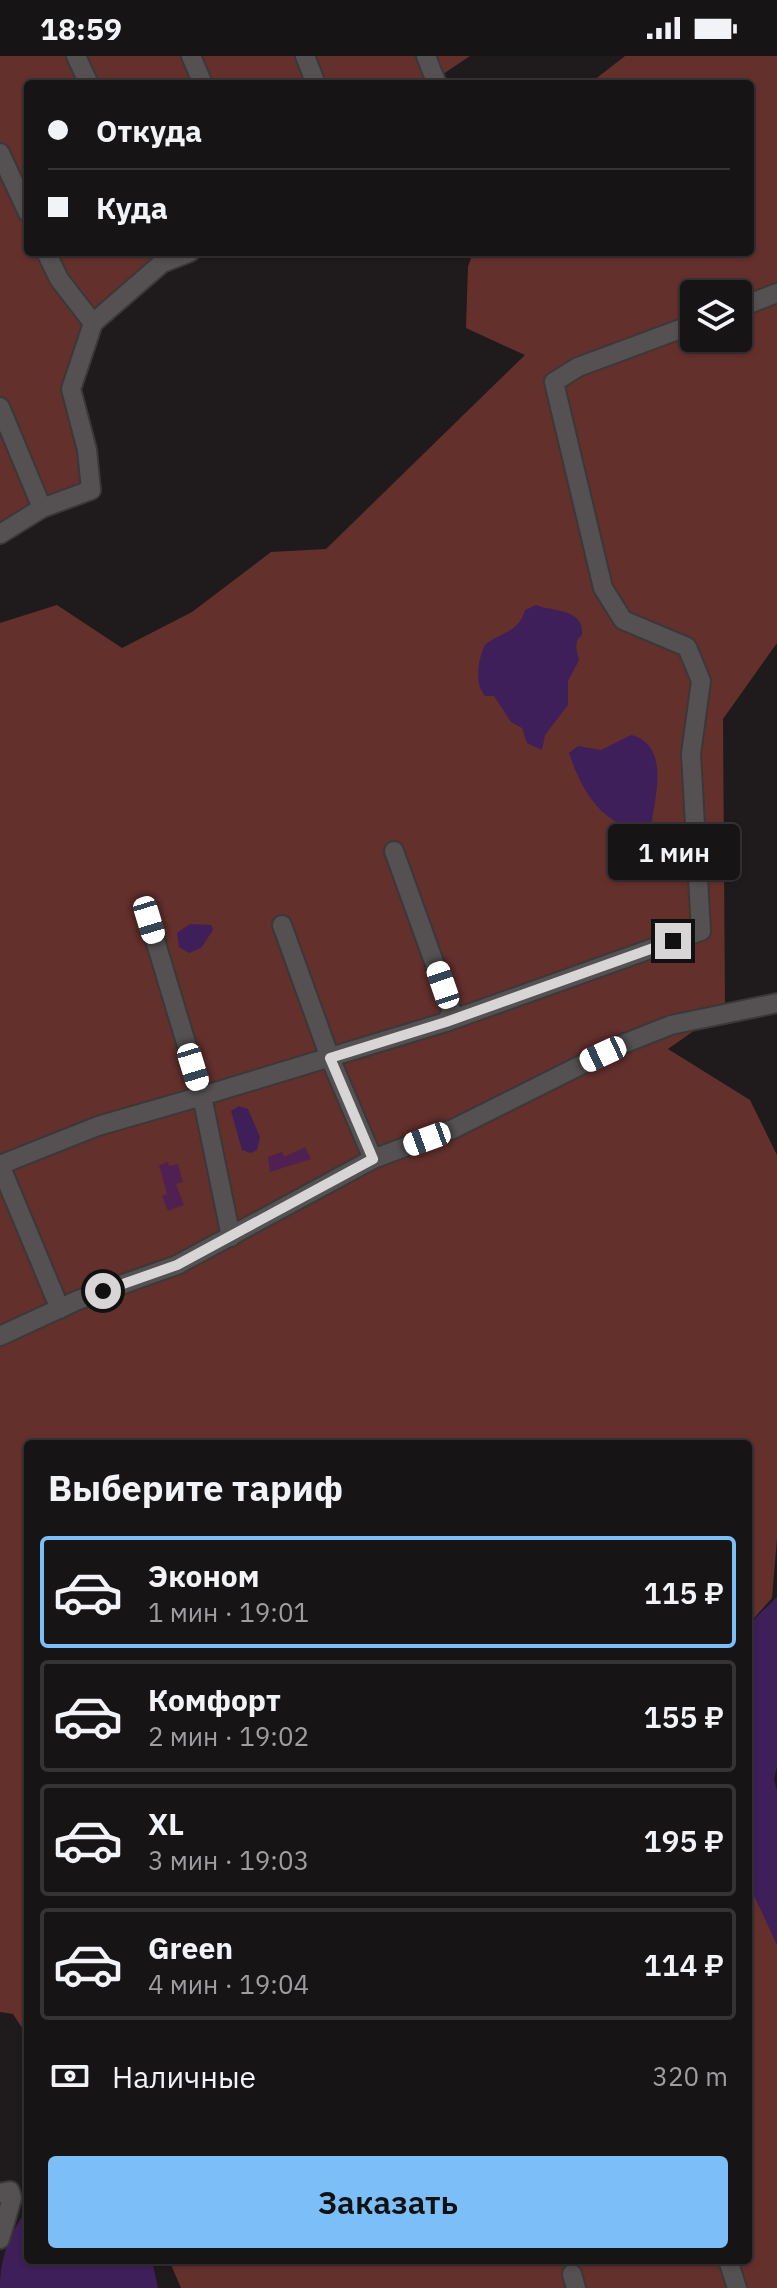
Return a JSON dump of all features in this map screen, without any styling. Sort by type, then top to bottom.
[{"type":"lane","points":[[76,56],[87,80]]},
{"type":"lane","points":[[191,56],[201,80]]},
{"type":"lane","points":[[305,56],[314,80]]},
{"type":"lane","points":[[426,56],[435,80]]},
{"type":"lane","points":[[0,153],[24,204]]},
{"type":"lane","points":[[48,256],[59,279],[93,323]]},
{"type":"lane","points":[[0,534],[42,508],[91,490],[87,450],[71,389],[93,323],[160,258]]},
{"type":"lane","points":[[752,303],[777,293]]},
{"type":"lane","points":[[60,1309],[0,1165],[98,1126],[446,1022],[701,931],[691,754],[701,681],[687,647],[623,620],[603,588],[554,382],[578,367],[680,329]]},
{"type":"lane","points":[[0,407],[42,508]]},
{"type":"lane","points":[[394,851],[452,1012],[446,1022]]},
{"type":"lane","points":[[149,920],[202,1096],[231,1237]]},
{"type":"lane","points":[[282,925],[330,1058],[373,1159]]},
{"type":"lane","points":[[0,1336],[60,1309],[177,1265],[373,1159],[453,1129],[647,1035],[671,1025],[777,1003]]},
{"type":"lane","points":[[0,2193],[10,2191],[12,2198],[0,2239]]},
{"type":"lane","points":[[729,2264],[737,2288]]},
{"type":"shaded area","points":[[0,56],[470,56],[434,80],[24,80],[24,256],[167,256],[120,287],[77,387],[96,484],[0,538]]},
{"type":"shaded area","points":[[625,56],[777,56],[777,643],[723,719],[725,1009],[668,1049],[750,1100],[777,1155],[777,1538],[772,1598],[752,1620],[752,1440],[24,1440],[24,2031],[13,2014],[0,2012],[0,623],[57,605],[122,648],[192,612],[271,552],[326,549],[525,355],[466,328],[468,267],[472,256],[754,256],[754,80],[594,80]]},
{"type":"shaded area","points":[[536,605],[570,614],[580,623],[582,630],[576,644],[579,660],[568,681],[568,705],[545,735],[542,750],[527,743],[522,728],[511,722],[494,696],[485,696],[478,678],[480,657],[485,645],[514,628],[525,610]]},
{"type":"shaded area","points":[[631,735],[651,748],[657,771],[652,821],[637,832],[612,819],[593,802],[569,753],[578,746],[601,750]]},
{"type":"shaded area","points":[[190,924],[211,925],[213,930],[201,948],[189,953],[179,947],[177,933]]},
{"type":"shaded area","points":[[239,1106],[248,1109],[260,1137],[257,1150],[251,1153],[242,1150],[231,1111]]},
{"type":"shaded area","points":[[777,1597],[777,1767],[774,1779],[777,1791],[777,1945],[752,1891],[752,1621]]},
{"type":"shaded area","points":[[752,1890],[777,1943],[777,2288],[181,2288],[171,2264],[752,2264]]},
{"type":"shaded area","points":[[24,2214],[24,2264],[153,2264],[158,2288],[0,2288],[7,2246]]},
{"type":"building","points":[[305,1147],[311,1159],[270,1172],[268,1157],[282,1152],[284,1157]]},
{"type":"building","points":[[168,1162],[169,1166],[178,1164],[183,1182],[176,1184],[184,1205],[168,1211],[162,1196],[167,1194],[159,1165]]},
{"type":"route","points":[[103,1291],[177,1265],[373,1159],[330,1058],[446,1022],[673,941]]}]
